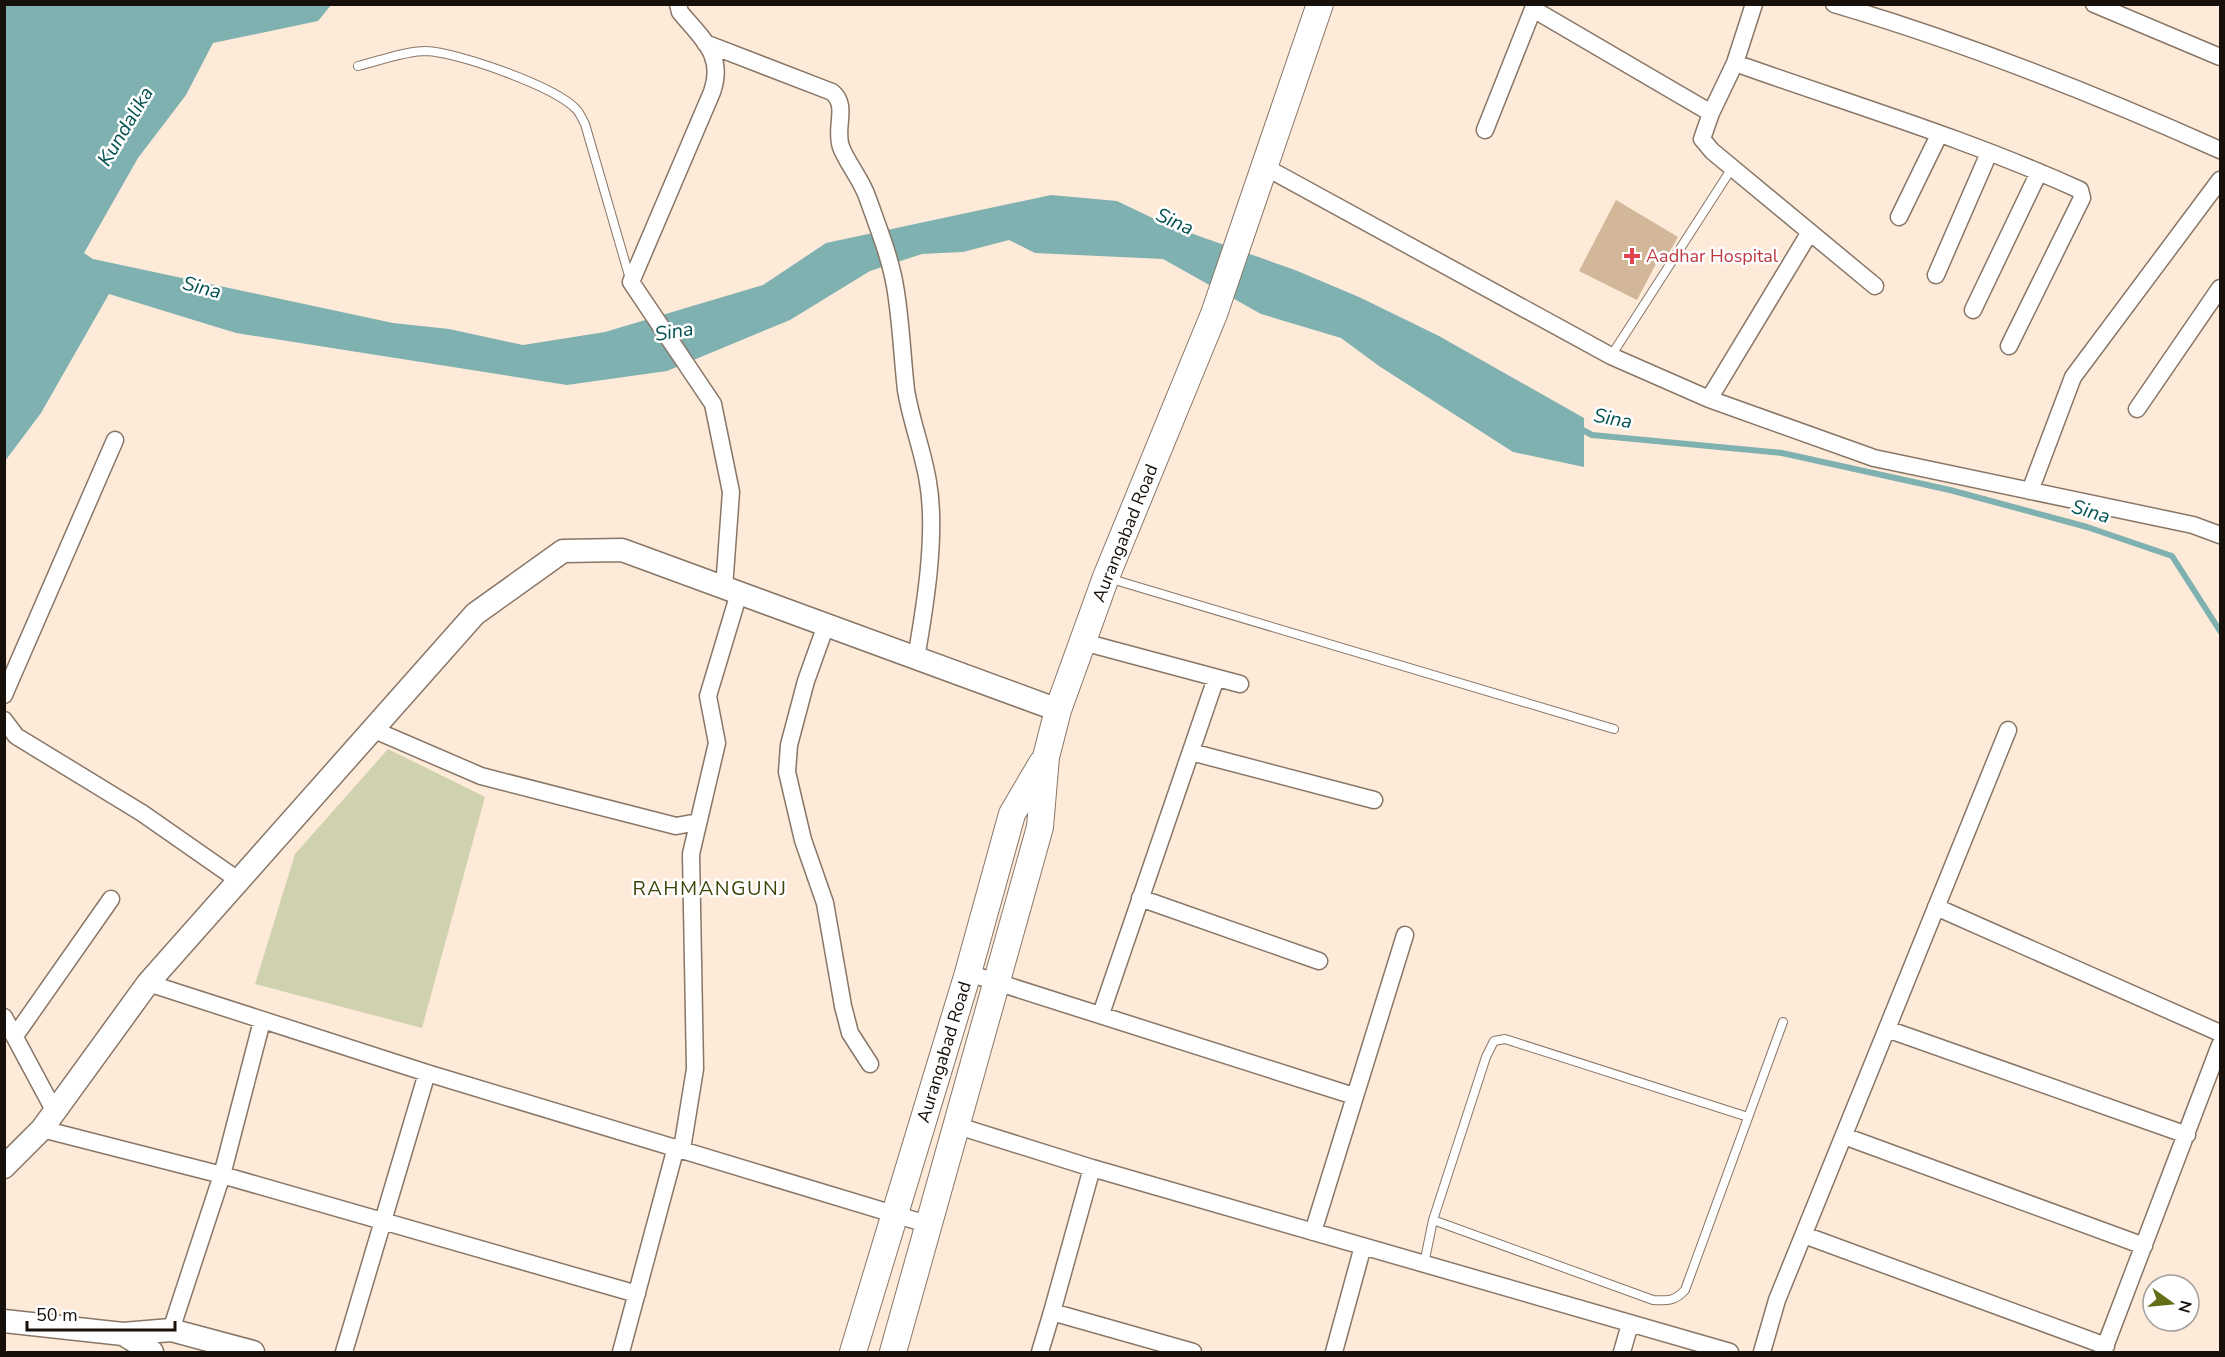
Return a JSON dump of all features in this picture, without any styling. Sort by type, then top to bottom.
[{"type":"main road","points":[[1265,167],[1321,6]]},
{"type":"main road","name":"Aurangabad Road","points":[[893,1353],[1040,827],[1046,756],[1058,710],[1106,577],[1214,314],[1265,167]]},
{"type":"main road","name":"Aurangabad Road","points":[[853,1353],[968,972],[1012,814],[1046,756]]},
{"type":"street","points":[[621,1353],[679,1148],[695,1069],[691,854],[717,743],[708,696],[732,591],[731,492],[713,404],[635,289],[715,83],[717,70],[715,56],[680,12],[678,4]]},
{"type":"street","points":[[1754,4],[1735,63],[1711,113],[1702,139],[1732,168],[1875,286]]},
{"type":"street","points":[[1834,4],[1900,24],[2117,104],[2220,150]]},
{"type":"street","points":[[2094,4],[2220,57]]},
{"type":"street","points":[[1485,130],[1534,7],[1711,113]]},
{"type":"street","points":[[705,43],[832,92],[839,98],[842,105],[838,127],[841,146],[867,195],[895,285],[907,392],[916,442],[928,481],[931,510],[924,609],[916,658]]},
{"type":"street","points":[[1735,63],[2039,171],[2080,190],[2082,196],[2009,346]]},
{"type":"street","points":[[1899,217],[1939,135]]},
{"type":"street","points":[[1936,275],[1989,153]]},
{"type":"street","points":[[1265,167],[1611,356],[1709,399],[1853,453],[2193,525],[2220,535]]},
{"type":"street","points":[[1973,310],[2039,171]]},
{"type":"street","points":[[2030,491],[2073,377],[2140,284],[2220,180]]},
{"type":"street","points":[[1709,399],[1810,232]]},
{"type":"street","points":[[2137,409],[2220,288]]},
{"type":"street","points":[[4,695],[115,440]]},
{"type":"street","points":[[4,1167],[48,1120],[148,984],[475,614],[563,551],[622,550],[1058,710]]},
{"type":"street","points":[[826,626],[806,681],[789,745],[787,772],[803,840],[825,903],[850,1033],[870,1064]]},
{"type":"street","points":[[1083,642],[1240,684]]},
{"type":"street","points":[[1101,1014],[1216,678]]},
{"type":"street","points":[[4,720],[16,736],[142,813],[238,880]]},
{"type":"street","points":[[372,729],[481,776],[513,786],[676,826],[698,822]]},
{"type":"street","points":[[1762,1353],[1777,1300],[2008,730]]},
{"type":"street","points":[[1191,752],[1374,800]]},
{"type":"street","points":[[1140,898],[1319,961]]},
{"type":"street","points":[[15,1036],[111,899]]},
{"type":"street","points":[[1936,907],[2220,1033]]},
{"type":"street","points":[[1313,1232],[1405,935]]},
{"type":"street","points":[[968,972],[1354,1096]]},
{"type":"street","points":[[148,984],[427,1073],[930,1224]]},
{"type":"street","points":[[4,1017],[15,1036],[48,1120]]},
{"type":"street","points":[[171,1330],[222,1175],[262,1021]]},
{"type":"street","points":[[1887,1029],[2187,1135]]},
{"type":"street","points":[[1804,1235],[2104,1349],[2220,1045]]},
{"type":"street","points":[[344,1353],[385,1222],[427,1073]]},
{"type":"street","points":[[48,1120],[222,1175],[637,1294]]},
{"type":"street","points":[[955,1125],[1092,1168],[1730,1353]]},
{"type":"street","points":[[1844,1136],[2144,1246]]},
{"type":"street","points":[[1040,1353],[1092,1168]]},
{"type":"street","points":[[1334,1353],[1363,1246]]},
{"type":"street","points":[[1052,1312],[1193,1353]]},
{"type":"street","points":[[4,1321],[123,1334],[171,1330],[253,1353]]},
{"type":"street","points":[[1622,1353],[1630,1324]]},
{"type":"street","points":[[123,1334],[152,1353]]},
{"type":"lane","points":[[358,66],[422,51],[441,52],[460,56],[546,90],[576,109],[585,124],[635,289]]},
{"type":"lane","points":[[1611,356],[1732,168]]},
{"type":"lane","points":[[1106,577],[1614,729]]},
{"type":"lane","points":[[1433,1220],[1653,1300],[1668,1301],[1678,1298],[1685,1290],[1783,1023]]},
{"type":"lane","points":[[1424,1264],[1433,1220],[1486,1057],[1494,1041],[1505,1039],[1748,1117]]},
{"type":"green space","points":[[388,749],[485,797],[422,1028],[255,984],[295,854]]},
{"type":"water","name":"Kundalika","points":[[5,4],[331,5],[318,21],[213,43],[186,95],[138,158],[84,253],[93,259],[393,323],[449,329],[523,345],[605,332],[763,285],[826,243],[1051,195],[1117,201],[1165,224],[1295,270],[1359,297],[1439,336],[1584,418],[1584,467],[1513,452],[1379,366],[1341,338],[1261,314],[1163,259],[1035,253],[1009,240],[963,252],[922,254],[870,271],[790,320],[667,371],[567,385],[236,333],[109,294],[41,413],[5,461]]},
{"type":"building","points":[[1616,200],[1678,237],[1662,265],[1657,262],[1637,300],[1579,271]]},
{"type":"waterway","name":"Sina","points":[[1579,428],[1592,435],[1782,453],[1950,490],[2087,527],[2172,556],[2220,631]]},
{"type":"place","name":"Aadhar Hospital","points":[[1632,256]]},
{"type":"district","name":"RAHMANGUNJ","points":[[710,888]]}]
